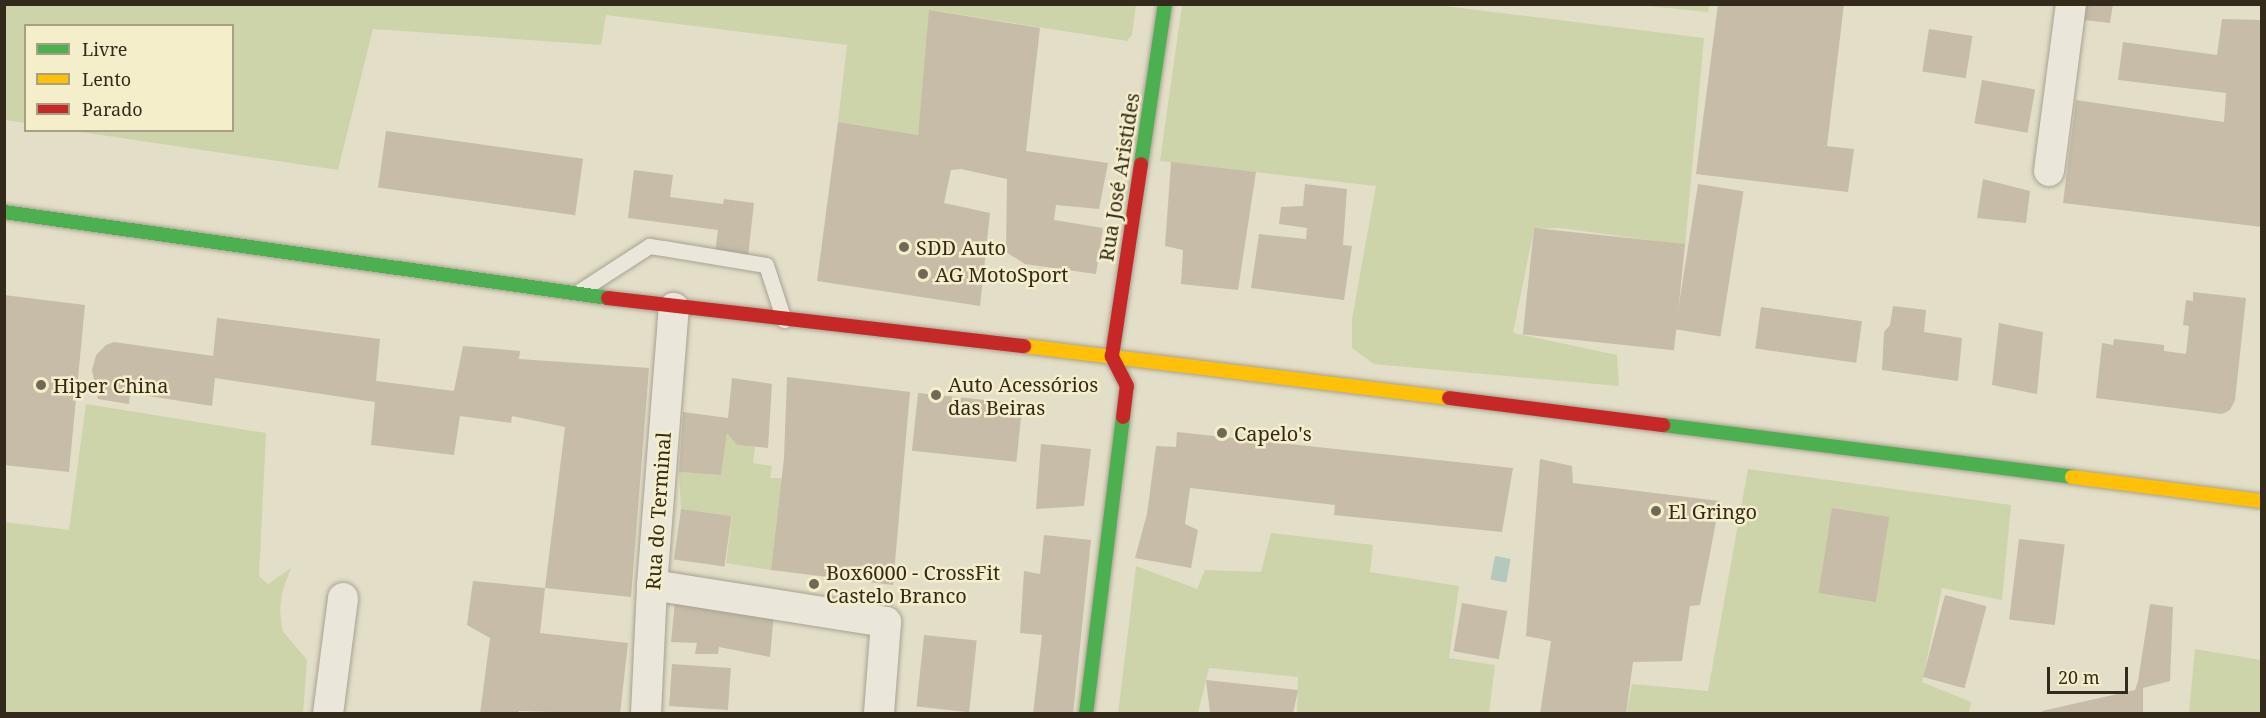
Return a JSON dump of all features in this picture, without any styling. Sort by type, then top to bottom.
[{"type":"main road","name":"Rua José Aristides","points":[[1112,356],[1165,4]]},
{"type":"main road","points":[[4,212],[674,308],[1112,356],[2261,496]]},
{"type":"main road","points":[[1086,714],[1126,386],[1112,356]]},
{"type":"street","points":[[2049,171],[2071,4]]},
{"type":"street","name":"Rua do Terminal","points":[[646,714],[652,585],[674,308]]},
{"type":"street","points":[[652,585],[886,622],[879,714]]},
{"type":"street","points":[[328,714],[343,598]]},
{"type":"lane","points":[[575,294],[629,256],[649,246],[766,265],[784,320]]},
{"type":"green space","points":[[4,5],[1136,5],[1132,35],[1127,41],[930,10],[918,135],[838,122],[847,45],[606,15],[601,45],[373,29],[338,170],[81,132],[234,132],[234,24],[24,24],[24,123],[5,120]]},
{"type":"green space","points":[[1182,5],[1436,5],[1704,38],[1685,245],[1560,228],[1534,229],[1513,333],[1617,355],[1619,386],[1374,364],[1352,348],[1352,319],[1376,186],[1160,161]]},
{"type":"green space","points":[[1638,5],[1709,5],[1708,12]]},
{"type":"green space","points":[[86,404],[266,433],[259,576],[268,584],[291,568],[282,593],[280,610],[282,630],[307,660],[303,713],[5,713],[5,522],[69,530]]},
{"type":"green space","points":[[727,430],[737,445],[755,447],[753,463],[772,466],[770,478],[782,478],[771,570],[726,563],[732,516],[681,509],[679,472],[721,475]]},
{"type":"green space","points":[[1748,469],[2011,505],[2002,600],[1942,588],[1922,682],[1971,702],[1969,713],[1626,714],[1632,684],[1708,691]]},
{"type":"green space","points":[[1271,533],[1373,545],[1370,572],[1459,586],[1449,658],[1495,665],[1489,713],[1297,713],[1298,677],[1209,668],[1198,713],[1118,714],[1136,566],[1197,589],[1205,570],[1261,572]]},
{"type":"green space","points":[[2195,649],[2261,660],[2261,713],[2189,713]]},
{"type":"shaded area","points":[[1495,556],[1511,559],[1506,583],[1490,580]]},
{"type":"building","points":[[1718,4],[1844,4],[1827,146],[1854,149],[1848,192],[1696,174]]},
{"type":"building","points":[[2086,4],[2113,4],[2110,23],[2084,20]]},
{"type":"building","points":[[929,10],[1040,28],[1026,151],[1108,163],[1099,209],[1056,205],[1054,220],[1103,228],[1096,274],[1025,264],[1006,252],[1007,179],[961,169],[951,170],[944,203],[990,213],[980,306],[817,281],[838,122],[918,135]]},
{"type":"building","points":[[2222,19],[2262,20],[2262,227],[2063,203],[2076,100],[2224,122],[2226,93],[2118,80],[2123,42],[2217,55]]},
{"type":"building","points":[[1929,29],[1972,36],[1966,78],[1922,71]]},
{"type":"building","points":[[1982,80],[2035,89],[2028,133],[1974,123]]},
{"type":"building","points":[[386,131],[583,159],[575,215],[378,187]]},
{"type":"building","points":[[1171,162],[1256,172],[1238,290],[1181,284],[1183,250],[1165,246]]},
{"type":"building","points":[[634,170],[673,175],[670,197],[723,204],[724,199],[754,203],[747,265],[714,261],[718,230],[628,218]]},
{"type":"building","points":[[1983,179],[2030,191],[2026,223],[1977,218]]},
{"type":"building","points":[[1305,184],[1347,189],[1343,245],[1352,246],[1344,300],[1251,288],[1259,234],[1306,239],[1307,228],[1279,224],[1281,207],[1303,206]]},
{"type":"building","points":[[1698,184],[1743,191],[1720,336],[1675,329]]},
{"type":"building","points":[[1534,228],[1685,244],[1674,350],[1523,334]]},
{"type":"building","points":[[2193,292],[2246,298],[2235,400],[2230,410],[2222,414],[2096,398],[2102,343],[2113,345],[2114,339],[2164,345],[2164,351],[2186,354],[2189,326],[2183,325],[2186,300],[2193,301]]},
{"type":"building","name":"Hiper China","points":[[4,295],[85,305],[69,472],[4,465]]},
{"type":"building","points":[[1893,306],[1926,310],[1924,332],[1962,338],[1958,381],[1882,370],[1884,332],[1890,325]]},
{"type":"building","points":[[1761,307],[1862,321],[1856,363],[1755,349]]},
{"type":"building","points":[[217,318],[380,339],[376,381],[454,391],[463,346],[520,351],[519,359],[649,368],[631,597],[545,588],[565,427],[512,416],[511,423],[460,416],[454,455],[371,445],[375,402],[215,378],[212,406],[130,393],[129,404],[98,399],[92,370],[96,355],[106,345],[114,342],[213,356]]},
{"type":"building","points":[[1999,323],[2043,332],[2037,394],[1992,385]]},
{"type":"building","points":[[787,377],[910,392],[893,585],[771,570],[784,458]]},
{"type":"building","points":[[732,378],[772,384],[768,448],[737,445],[727,433],[721,475],[679,472],[683,412],[728,418]]},
{"type":"building","points":[[918,393],[1022,404],[1016,462],[912,451]]},
{"type":"building","points":[[1177,432],[1513,468],[1502,532],[1334,515],[1335,505],[1190,488],[1185,524],[1198,530],[1191,568],[1135,558],[1147,514],[1156,446],[1176,447]]},
{"type":"building","points":[[1041,444],[1091,449],[1084,506],[1036,509]]},
{"type":"building","points":[[1540,459],[1572,466],[1573,483],[1720,501],[1700,605],[1690,606],[1682,661],[1633,662],[1626,714],[1540,714],[1551,641],[1526,636]]},
{"type":"building","points":[[1832,508],[1889,517],[1876,602],[1819,593]]},
{"type":"building","points":[[681,509],[732,516],[724,567],[674,560]]},
{"type":"building","points":[[1044,535],[1091,540],[1073,714],[1033,714],[1042,635],[1020,633],[1024,571],[1040,574]]},
{"type":"building","points":[[2019,539],[2065,545],[2055,625],[2009,619]]},
{"type":"building","points":[[473,581],[545,588],[540,633],[628,643],[620,714],[519,711],[519,714],[480,714],[490,638],[467,625]]},
{"type":"building","points":[[1945,595],[1987,606],[1965,688],[1923,677]]},
{"type":"building","points":[[675,601],[774,613],[770,657],[719,647],[718,654],[695,654],[697,643],[671,642]]},
{"type":"building","points":[[1462,603],[1507,611],[1499,659],[1453,651]]},
{"type":"building","points":[[2150,604],[2173,607],[2170,681],[2143,688],[2143,714],[2042,714],[2042,711],[2135,690]]},
{"type":"building","points":[[924,635],[977,641],[969,712],[916,707]]},
{"type":"building","points":[[672,664],[731,668],[728,710],[669,706]]},
{"type":"building","points":[[1206,680],[1298,690],[1293,714],[1210,713]]},
{"type":"traffic: fast","points":[[1141,164],[1165,4]]},
{"type":"traffic: fast","points":[[4,212],[608,298]]},
{"type":"traffic: fast","points":[[1086,714],[1123,417]]},
{"type":"traffic: fast","points":[[1663,425],[2072,477]]},
{"type":"traffic: slow","points":[[1024,346],[1449,398]]},
{"type":"traffic: slow","points":[[2072,477],[2262,501]]},
{"type":"traffic: jam","points":[[1123,417],[1127,386],[1112,356],[1141,164]]},
{"type":"traffic: jam","points":[[608,298],[1024,346]]},
{"type":"traffic: jam","points":[[1449,398],[1663,425]]},
{"type":"place","name":"SDD Auto","points":[[904,247]]},
{"type":"place","name":"AG MotoSport","points":[[923,274]]},
{"type":"place","name":"Hiper China","points":[[41,385]]},
{"type":"place","name":"Auto Acessórios das Beiras","points":[[936,395]]},
{"type":"place","name":"Capelo's","points":[[1222,433]]},
{"type":"place","name":"El Gringo","points":[[1656,511]]},
{"type":"place","name":"Box6000 - CrossFit Castelo Branco","points":[[814,584]]}]
